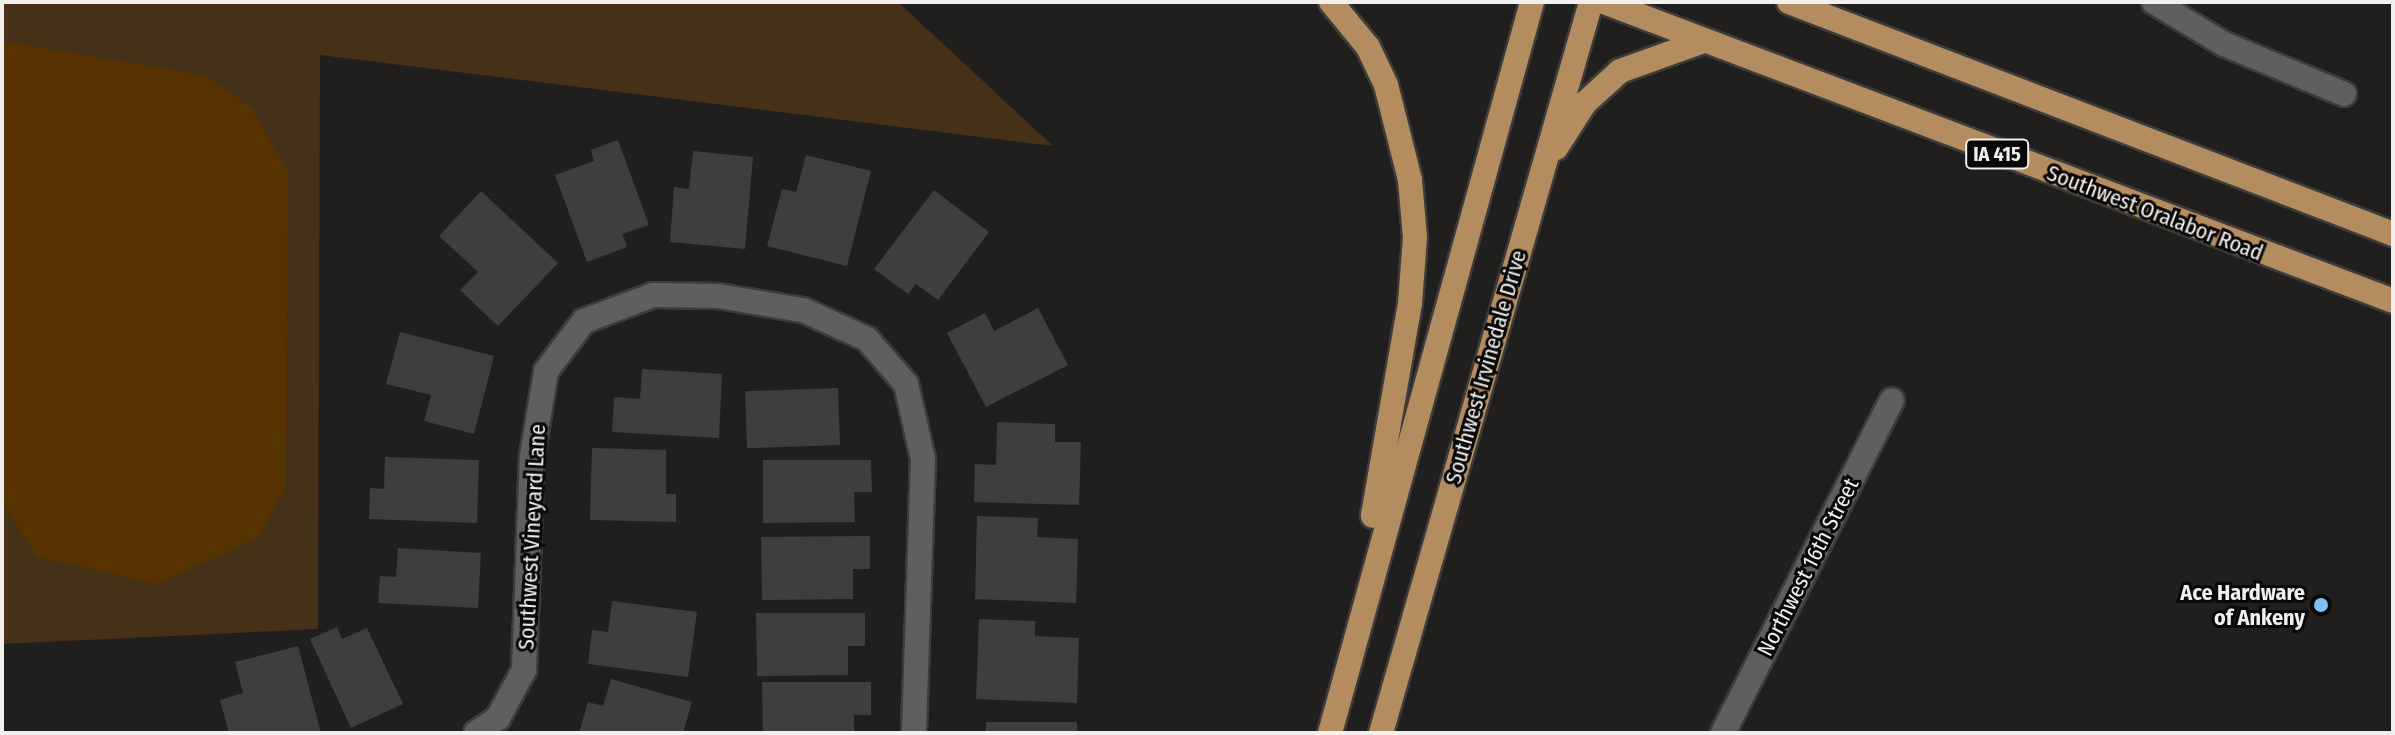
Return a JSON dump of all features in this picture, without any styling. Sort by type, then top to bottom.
[{"type":"main road","points":[[1331,2],[1368,47],[1386,85],[1410,180],[1415,237],[1410,303],[1353,636]]},
{"type":"main road","points":[[1330,733],[1353,636],[1532,2]]},
{"type":"main road","name":"Southwest Irvinedale Drive","points":[[1381,733],[1591,2]]},
{"type":"main road","name":"Southwest Oralabor Road","points":[[1604,2],[1701,42],[2393,301]]},
{"type":"main road","points":[[1789,2],[2393,234]]},
{"type":"main road","points":[[1542,170],[1585,103],[1620,71],[1701,42]]},
{"type":"street","points":[[2154,2],[2224,44],[2344,94]]},
{"type":"street","name":"Southwest Vineyard Lane","points":[[476,733],[498,718],[524,670],[532,456],[546,371],[584,321],[653,295],[718,296],[803,310],[867,339],[906,384],[923,459],[914,733]]},
{"type":"street","name":"Northwest 16th Street","points":[[1723,733],[1892,400]]},
{"type":"shaded area","points":[[2,2],[898,2],[1053,146],[320,55],[318,629],[2,644]]},
{"type":"shaded area","points":[[2,41],[204,75],[251,107],[288,171],[286,486],[259,537],[158,584],[36,557],[2,500]]},
{"type":"building","points":[[618,140],[649,225],[622,234],[627,247],[587,262],[555,175],[594,161],[591,150]]},
{"type":"building","points":[[693,151],[753,157],[745,249],[670,242],[674,187],[689,189]]},
{"type":"building","points":[[806,155],[871,171],[847,266],[767,246],[782,189],[796,192]]},
{"type":"building","points":[[934,190],[989,232],[938,300],[916,284],[908,294],[874,269]]},
{"type":"building","points":[[481,191],[558,263],[498,326],[460,290],[478,272],[439,236]]},
{"type":"building","points":[[1038,308],[1068,365],[986,407],[947,333],[985,313],[994,331]]},
{"type":"building","points":[[400,332],[494,356],[474,434],[424,421],[431,395],[386,384]]},
{"type":"building","points":[[642,369],[722,374],[719,438],[612,432],[614,397],[640,399]]},
{"type":"building","points":[[838,388],[840,445],[747,448],[745,391]]},
{"type":"building","points":[[997,422],[1055,424],[1055,442],[1081,442],[1079,505],[974,502],[975,464],[996,465]]},
{"type":"building","points":[[592,448],[666,450],[666,494],[676,494],[676,522],[590,520]]},
{"type":"building","points":[[385,457],[479,460],[477,523],[369,519],[370,488],[384,489]]},
{"type":"building","points":[[763,460],[871,460],[872,492],[854,492],[855,522],[763,523]]},
{"type":"building","points":[[977,516],[1038,518],[1037,537],[1078,539],[1076,603],[975,599]]},
{"type":"building","points":[[870,536],[870,569],[853,569],[853,599],[762,600],[761,537]]},
{"type":"building","points":[[398,548],[481,553],[478,608],[378,603],[380,576],[396,577]]},
{"type":"building","points":[[612,601],[697,612],[688,677],[588,664],[592,630],[608,632]]},
{"type":"building","points":[[756,613],[865,613],[865,646],[848,646],[848,675],[757,676]]},
{"type":"building","points":[[979,619],[1035,621],[1035,636],[1079,638],[1077,703],[976,699]]},
{"type":"building","points":[[337,627],[342,639],[367,628],[403,704],[351,728],[310,639]]},
{"type":"building","points":[[298,646],[321,733],[229,733],[220,700],[243,693],[235,662]]},
{"type":"building","points":[[611,679],[692,702],[683,733],[579,733],[588,702],[603,706]]},
{"type":"building","points":[[762,682],[871,682],[871,715],[854,715],[854,733],[763,733]]},
{"type":"building","points":[[986,722],[1077,722],[1077,733],[986,733]]},
{"type":"place","name":"Ace Hardware of Ankeny","points":[[2321,605]]}]
